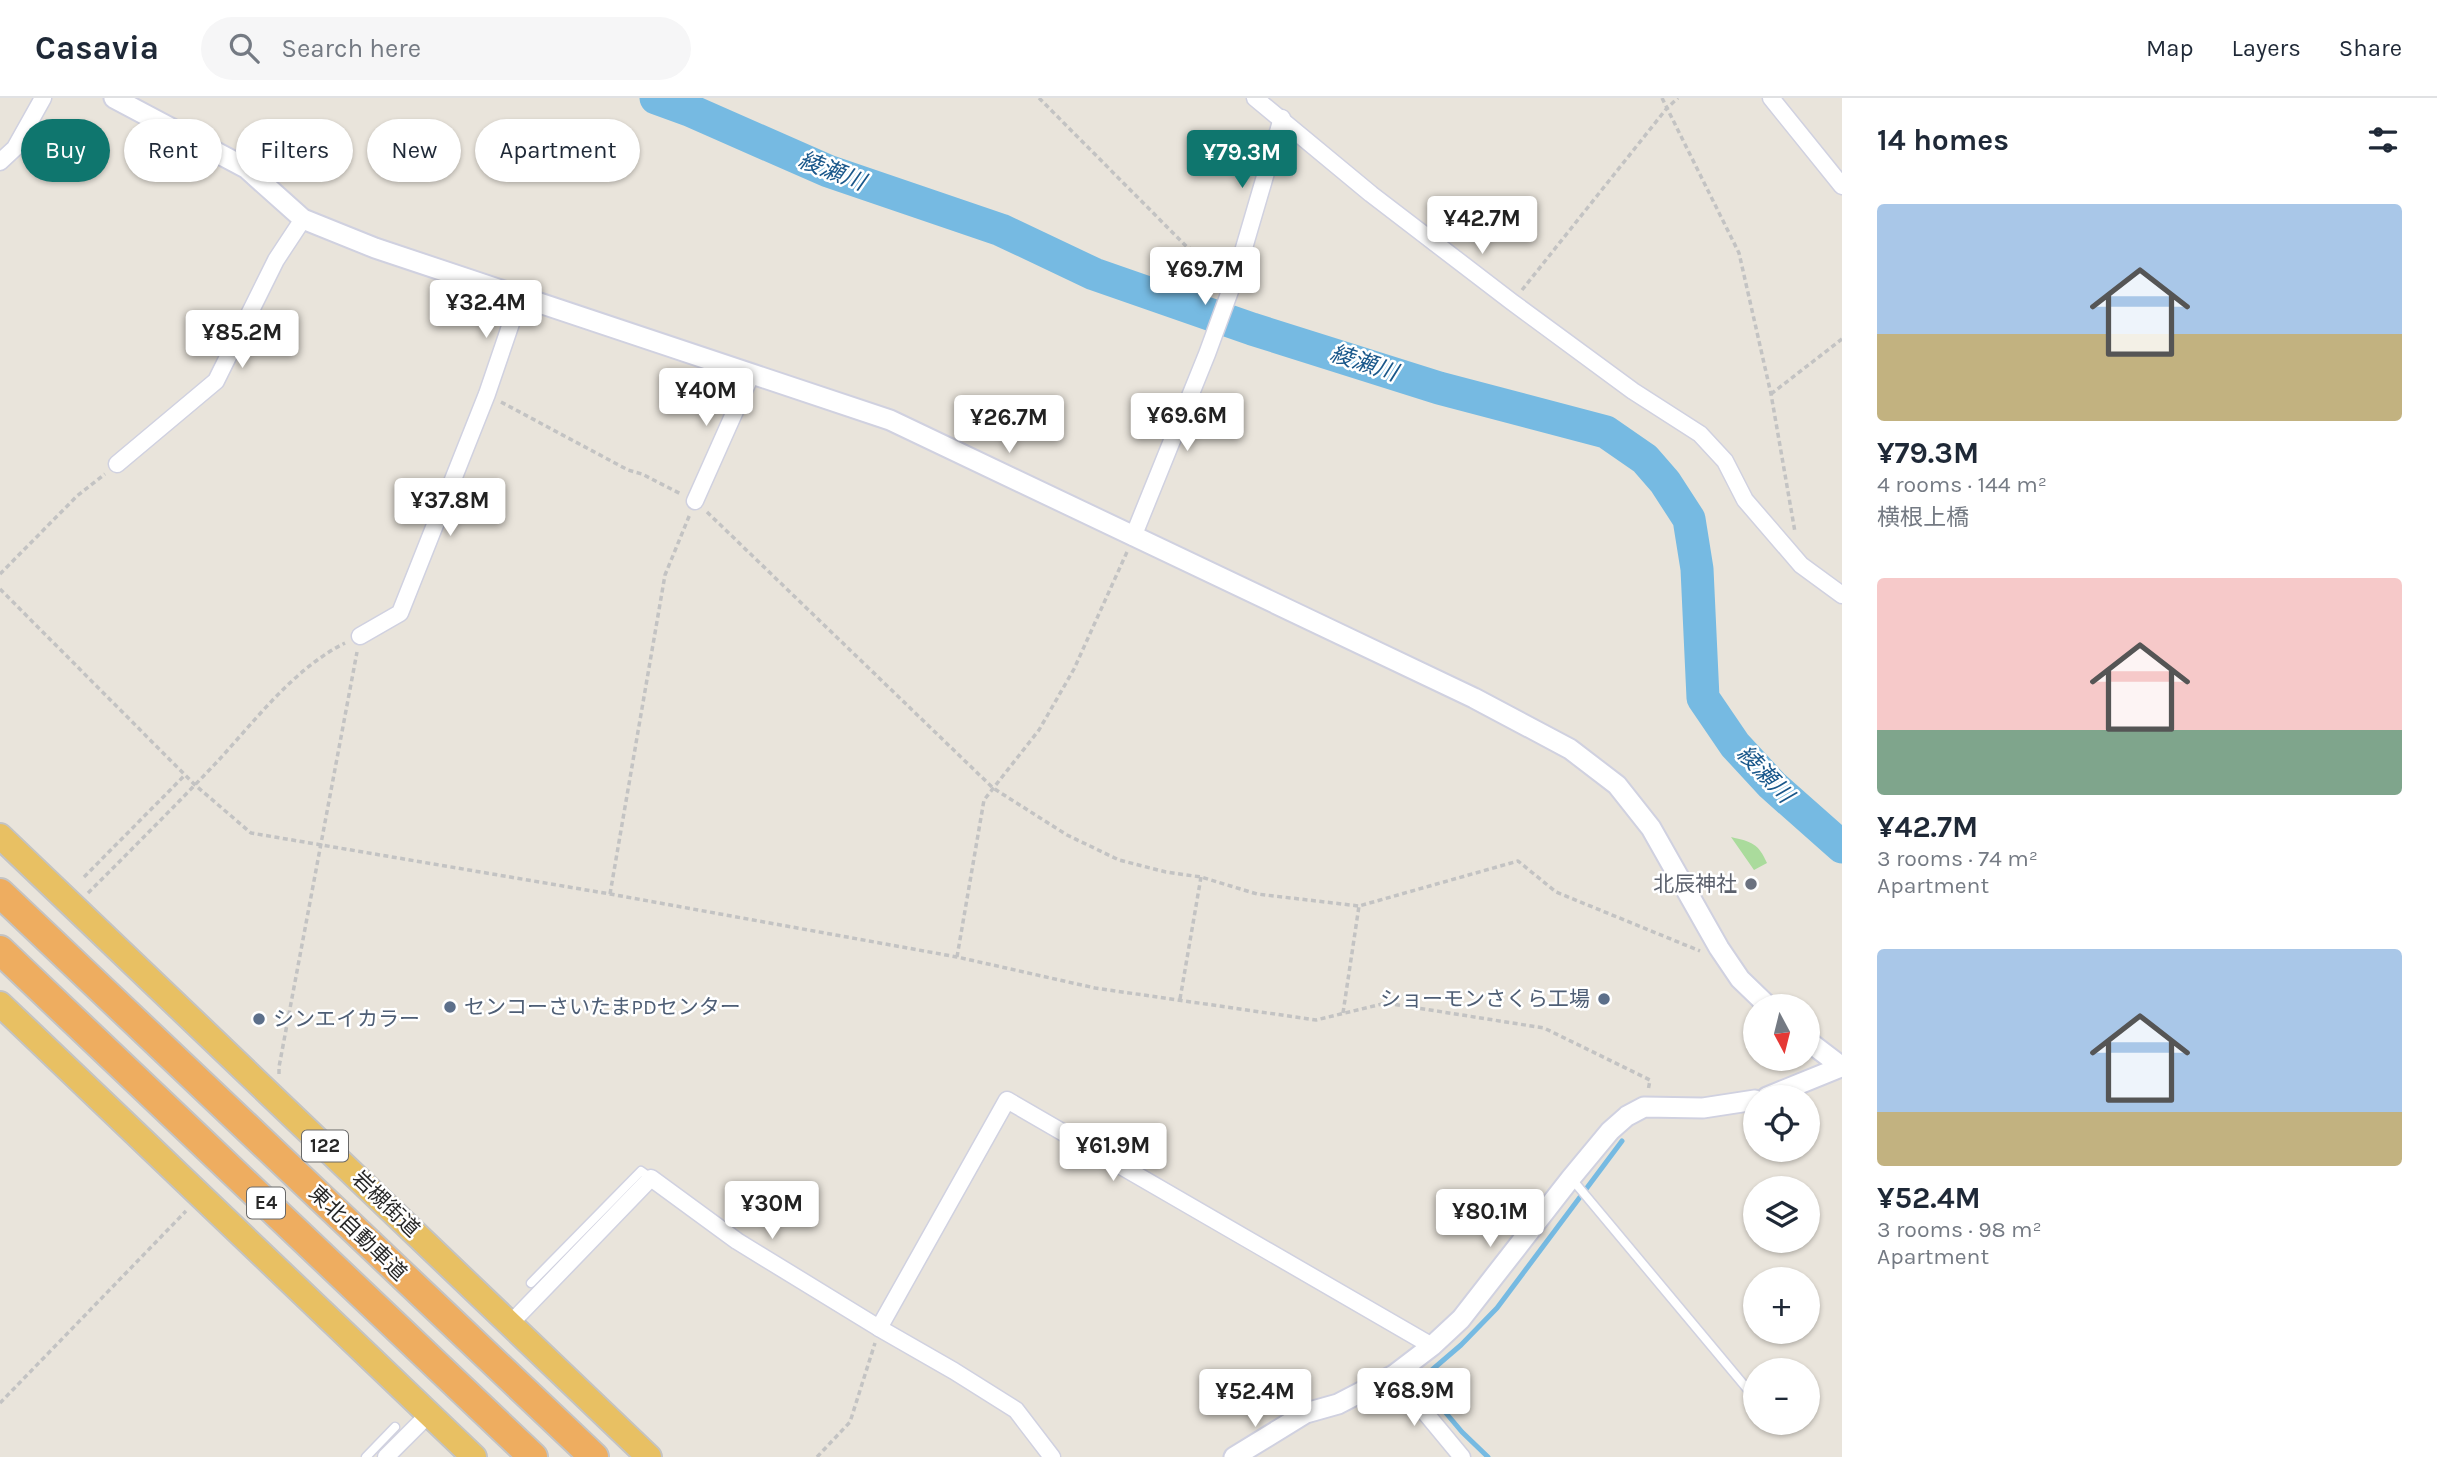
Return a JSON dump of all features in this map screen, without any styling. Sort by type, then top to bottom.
[{"type":"highway","name":"岩槻街道","points":[[0,836],[649,1457]]},
{"type":"highway","name":"東北自動車道","points":[[0,893],[594,1457]]},
{"type":"highway","name":"東北自動車道","points":[[0,950],[533,1457]]},
{"type":"highway","points":[[0,1004],[474,1457]]},
{"type":"street","points":[[0,162],[15,148],[43,98]]},
{"type":"street","points":[[114,98],[246,168],[303,219],[375,248],[890,421],[1474,698],[1570,749],[1617,785],[1651,828],[1719,948],[1740,979],[1756,994]]},
{"type":"street","points":[[1255,98],[1371,194],[1512,302],[1633,391],[1700,434],[1725,461],[1745,500],[1801,565],[1842,595]]},
{"type":"street","points":[[1771,98],[1842,186]]},
{"type":"street","points":[[1133,537],[1237,272],[1282,118]]},
{"type":"street","points":[[117,464],[216,381],[275,260],[303,219]]},
{"type":"street","points":[[360,636],[400,613],[487,394],[520,297]]},
{"type":"street","points":[[695,501],[752,373]]},
{"type":"street","points":[[1802,1085],[1842,1067],[1820,1050]]},
{"type":"street","points":[[879,1328],[1007,1100],[1432,1346]]},
{"type":"street","points":[[1234,1457],[1306,1413],[1338,1404],[1394,1375],[1432,1346],[1461,1319],[1571,1178],[1610,1131],[1627,1116],[1644,1107],[1703,1108],[1743,1102]]},
{"type":"street","points":[[510,1324],[651,1178],[737,1241],[1016,1410],[1052,1457]]},
{"type":"street","points":[[1394,1375],[1462,1457]]},
{"type":"street","points":[[386,1457],[429,1415]]},
{"type":"street","points":[[1254,1457],[1283,1427]]},
{"type":"lane","points":[[531,1283],[641,1171],[651,1178]]},
{"type":"lane","points":[[1571,1178],[1743,1384]]},
{"type":"lane","points":[[366,1457],[395,1427]]},
{"type":"path","points":[[1039,98],[1187,247],[1237,272]]},
{"type":"path","points":[[1662,98],[1739,253],[1770,394],[1801,565]]},
{"type":"path","points":[[1512,302],[1667,108],[1678,98]]},
{"type":"path","points":[[1770,394],[1842,339]]},
{"type":"path","points":[[487,394],[628,470],[642,474],[695,501],[993,788],[1067,835],[1119,860],[1166,872],[1202,877],[1257,894],[1359,906],[1518,861],[1556,892],[1700,952],[1719,948]]},
{"type":"path","points":[[0,573],[76,496],[117,464]]},
{"type":"path","points":[[610,894],[665,575],[695,501]]},
{"type":"path","points":[[957,957],[984,800],[1039,730],[1074,669],[1133,537]]},
{"type":"path","points":[[0,589],[195,785],[251,833],[957,957],[1095,988],[1316,1020],[1386,1003],[1544,1028],[1650,1080],[1644,1107]]},
{"type":"path","points":[[74,907],[195,785],[300,673],[325,654],[360,636]]},
{"type":"path","points":[[281,1104],[279,1067],[360,636]]},
{"type":"path","points":[[84,877],[185,775]]},
{"type":"path","points":[[1180,999],[1202,877]]},
{"type":"path","points":[[1343,1013],[1359,906]]},
{"type":"path","points":[[0,1403],[200,1197]]},
{"type":"path","points":[[817,1457],[850,1422],[879,1328]]},
{"type":"green space","points":[[1731,837],[1753,844],[1761,851],[1767,863],[1754,870]]},
{"type":"waterway","name":"綾瀬川","points":[[656,98],[828,171],[1001,230],[1094,274],[1252,329],[1439,388],[1606,432],[1645,459],[1665,482],[1689,519],[1697,569],[1703,698],[1735,745],[1772,785],[1842,847]]},
{"type":"waterway","points":[[1488,1457],[1462,1432],[1419,1381],[1461,1345],[1497,1308],[1622,1141]]},
{"type":"place","name":"北辰神社","points":[[1751,884]]},
{"type":"place","name":"ショーモンさくら工場","points":[[1604,999]]},
{"type":"place","name":"センコーさいたまPDセンター","points":[[450,1007]]},
{"type":"place","name":"シンエイカラー","points":[[259,1019]]}]
